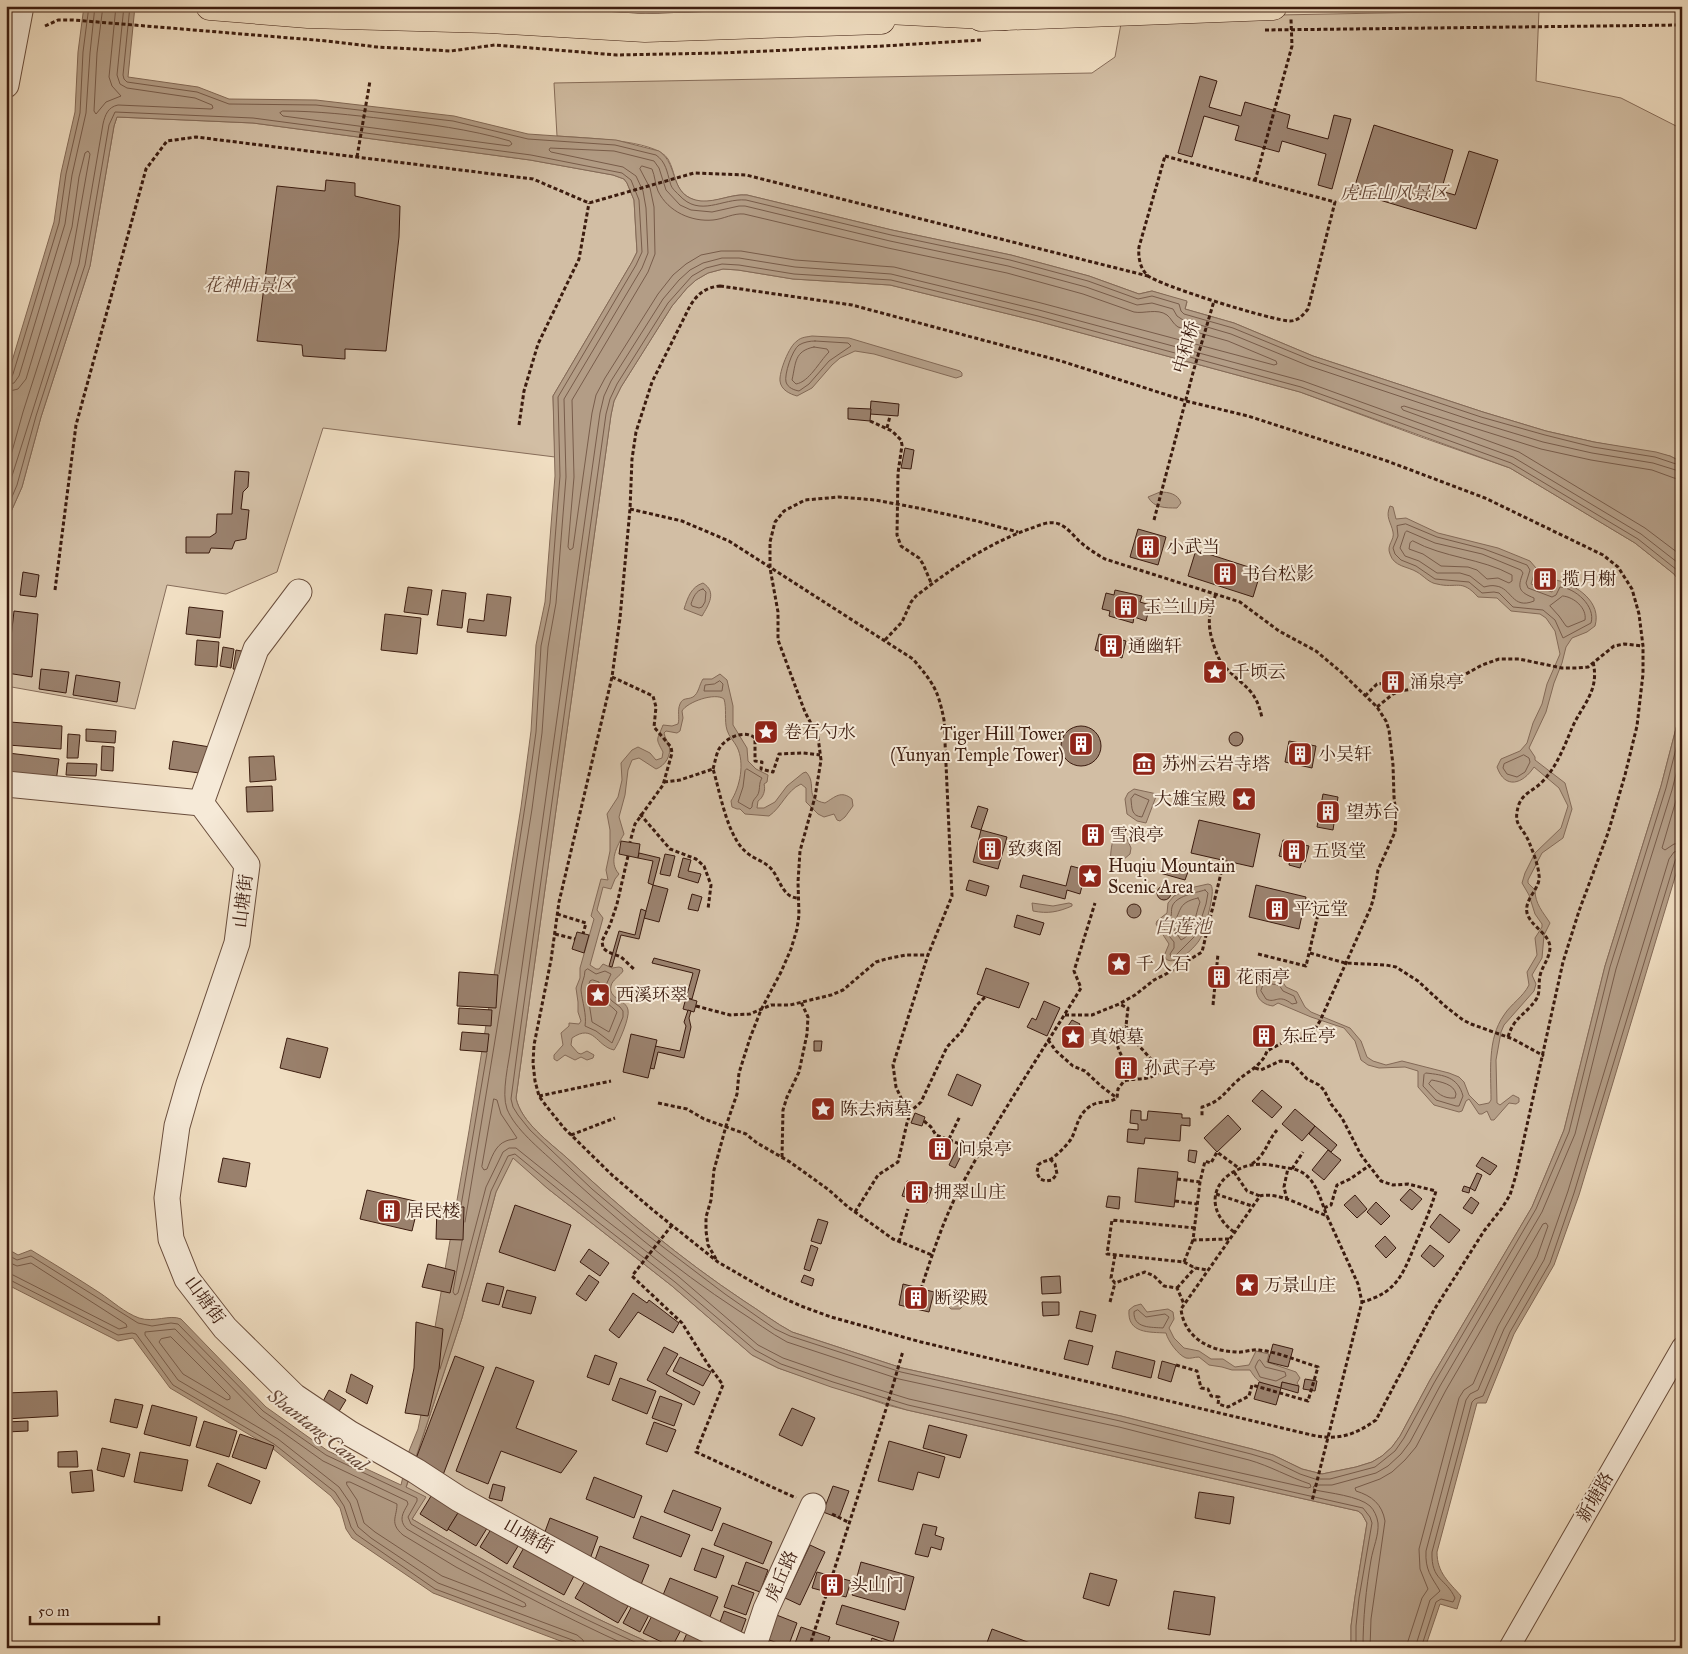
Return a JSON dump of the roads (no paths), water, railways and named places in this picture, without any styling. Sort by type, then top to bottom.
[{"type":"main road","points":[[210,6],[308,14],[490,19],[645,28],[1005,16],[1275,17]]},
{"type":"main road","points":[[808,6],[1005,16]]},
{"type":"street","points":[[6,85],[21,6]]},
{"type":"street","points":[[6,784],[201,802],[256,649],[300,592]]},
{"type":"street","name":"山塘街","points":[[201,802],[247,865],[237,943],[189,1084],[177,1126],[167,1198],[171,1239],[187,1280],[224,1328],[294,1396],[349,1433],[459,1499],[627,1591],[745,1648]]},
{"type":"street","name":"新塘路","points":[[1509,1648],[1682,1347]]},
{"type":"street","name":"虎丘路","points":[[753,1648],[766,1608],[813,1506]]},
{"type":"water","points":[[84,6],[135,6],[128,77],[198,87],[229,99],[316,100],[454,116],[528,134],[616,140],[659,151],[670,164],[683,193],[691,198],[707,201],[747,195],[892,230],[1011,255],[1089,276],[1139,294],[1152,291],[1187,301],[1185,309],[1234,323],[1313,356],[1483,412],[1546,431],[1594,442],[1656,452],[1682,462],[1682,585],[1674,574],[1635,543],[1510,468],[1300,392],[1037,321],[890,285],[793,279],[723,269],[708,273],[696,280],[672,306],[614,401],[516,1098],[524,1115],[544,1138],[631,1215],[721,1285],[792,1332],[902,1368],[1121,1416],[1252,1449],[1273,1455],[1302,1469],[1322,1474],[1356,1467],[1372,1462],[1382,1456],[1400,1436],[1430,1380],[1532,1207],[1564,1130],[1605,966],[1661,786],[1680,713],[1682,695],[1682,854],[1579,1195],[1554,1265],[1514,1334],[1486,1403],[1477,1403],[1437,1552],[1441,1571],[1461,1596],[1457,1609],[1440,1604],[1425,1648],[1351,1648],[1351,1626],[1367,1523],[1358,1511],[907,1410],[831,1387],[778,1368],[752,1355],[672,1286],[547,1188],[513,1158],[496,1192],[462,1318],[406,1487],[426,1497],[412,1519],[535,1587],[597,1619],[661,1648],[579,1648],[433,1593],[352,1538],[346,1529],[340,1508],[331,1496],[272,1448],[170,1388],[133,1338],[118,1341],[8,1285],[6,1279],[6,1248],[18,1255],[31,1250],[134,1316],[145,1319],[172,1317],[181,1319],[266,1407],[328,1451],[401,1485],[409,1451],[418,1429],[429,1376],[434,1333],[469,1131],[521,807],[531,731],[536,645],[545,602],[555,476],[553,396],[637,252],[634,200],[624,179],[613,175],[530,160],[253,123],[117,117],[90,266],[41,417],[22,487],[6,523],[6,381],[54,222],[61,173],[75,112],[78,52]]},
{"type":"water","points":[[804,337],[849,338],[960,371],[962,376],[956,378],[874,354],[855,351],[840,358],[812,388],[797,396],[789,393],[782,387],[780,381],[781,372],[788,353],[794,344]]},
{"type":"water","points":[[1160,492],[1173,494],[1178,497],[1181,503],[1177,508],[1164,507],[1150,501],[1148,497]]},
{"type":"water","points":[[1390,506],[1393,507],[1396,519],[1406,518],[1438,533],[1498,548],[1530,561],[1536,568],[1531,584],[1552,592],[1556,580],[1564,582],[1586,596],[1595,609],[1595,626],[1587,632],[1572,638],[1566,647],[1546,712],[1529,748],[1535,760],[1565,783],[1572,809],[1563,838],[1542,853],[1528,880],[1528,883],[1535,890],[1536,900],[1540,908],[1550,923],[1544,935],[1542,958],[1532,975],[1536,984],[1534,991],[1504,1025],[1496,1060],[1497,1103],[1500,1105],[1513,1095],[1519,1098],[1519,1102],[1516,1104],[1509,1103],[1494,1120],[1491,1120],[1487,1111],[1479,1114],[1469,1099],[1466,1101],[1462,1111],[1459,1112],[1434,1105],[1418,1087],[1418,1071],[1405,1067],[1379,1068],[1368,1065],[1361,1060],[1355,1041],[1344,1028],[1278,1003],[1273,1006],[1267,1005],[1260,999],[1256,991],[1262,977],[1282,981],[1286,987],[1297,992],[1305,1007],[1311,1012],[1350,1028],[1361,1041],[1367,1057],[1373,1061],[1386,1065],[1402,1061],[1459,1077],[1464,1082],[1469,1095],[1479,1105],[1489,1103],[1491,1100],[1492,1045],[1499,1024],[1507,1011],[1529,985],[1527,972],[1537,955],[1535,938],[1542,924],[1535,914],[1529,895],[1522,883],[1535,853],[1561,828],[1568,806],[1559,788],[1534,767],[1520,781],[1509,782],[1500,774],[1497,767],[1501,759],[1520,751],[1527,743],[1533,723],[1542,704],[1547,684],[1560,654],[1555,631],[1546,618],[1540,614],[1511,611],[1497,598],[1478,597],[1472,591],[1459,585],[1434,583],[1394,561],[1389,551],[1393,538],[1388,516]]},
{"type":"water","points":[[703,583],[710,590],[711,594],[709,603],[702,616],[684,609],[693,590]]},
{"type":"water","points":[[720,674],[727,680],[733,706],[733,725],[747,748],[748,761],[756,769],[768,775],[767,782],[764,784],[764,794],[758,801],[757,808],[764,808],[775,802],[787,786],[806,772],[811,781],[812,795],[818,801],[825,803],[838,795],[845,795],[852,799],[853,806],[840,821],[837,820],[834,814],[824,817],[818,814],[806,802],[806,788],[801,784],[791,791],[769,816],[745,814],[740,809],[732,807],[731,801],[737,789],[741,760],[737,747],[727,730],[724,699],[708,697],[689,704],[682,711],[683,718],[680,731],[677,733],[666,731],[664,733],[670,753],[662,765],[656,769],[639,758],[632,760],[628,770],[625,795],[619,817],[624,834],[616,849],[614,859],[614,864],[619,874],[611,889],[603,887],[597,910],[603,918],[590,965],[596,969],[599,969],[603,964],[612,968],[622,968],[623,971],[613,982],[611,990],[612,994],[627,1006],[628,1013],[624,1030],[614,1050],[608,1048],[590,1034],[579,1034],[572,1038],[571,1045],[578,1053],[581,1054],[587,1051],[594,1055],[593,1058],[587,1060],[581,1057],[575,1060],[565,1055],[557,1061],[554,1059],[554,1055],[563,1045],[561,1033],[569,1026],[569,1023],[579,1024],[581,1021],[578,1012],[576,988],[594,919],[591,916],[601,879],[608,880],[606,870],[610,851],[610,830],[607,814],[618,797],[622,780],[621,763],[632,750],[638,747],[650,753],[656,760],[662,758],[663,752],[658,739],[663,725],[672,726],[678,724],[681,702],[695,695],[703,679],[712,679]]},
{"type":"water","points":[[1134,789],[1157,794],[1146,823],[1137,821],[1127,814],[1125,799],[1128,793]]},
{"type":"water","points":[[1122,827],[1131,848],[1130,854],[1110,871],[1113,841]]},
{"type":"water","name":"白莲池","points":[[1211,885],[1212,895],[1205,926],[1199,941],[1184,956],[1172,961],[1167,960],[1164,956],[1169,944],[1156,924],[1157,921],[1167,913],[1168,903],[1174,896],[1190,888]]},
{"type":"water","points":[[1032,903],[1053,906],[1069,903],[1072,906],[1057,911],[1043,912],[1033,911]]},
{"type":"water","points":[[951,1291],[960,1292],[964,1297],[965,1304],[960,1309],[951,1309],[946,1304],[945,1295]]},
{"type":"water","points":[[1141,1304],[1147,1312],[1168,1309],[1173,1312],[1174,1319],[1169,1328],[1174,1338],[1184,1348],[1199,1351],[1211,1359],[1223,1359],[1235,1367],[1249,1365],[1256,1351],[1269,1354],[1267,1362],[1296,1372],[1300,1378],[1297,1383],[1299,1386],[1282,1382],[1280,1388],[1259,1381],[1250,1370],[1232,1370],[1209,1365],[1199,1357],[1186,1358],[1174,1347],[1166,1333],[1147,1332],[1136,1328],[1132,1324],[1129,1318],[1129,1310]]},
{"type":"place","name":"小武当","points":[[1148,547]]},
{"type":"place","name":"书台松影","points":[[1225,574]]},
{"type":"place","name":"揽月榭","points":[[1545,579]]},
{"type":"place","name":"玉兰山房","points":[[1126,607]]},
{"type":"place","name":"通幽轩","points":[[1111,646]]},
{"type":"place","name":"千顷云","points":[[1215,672]]},
{"type":"place","name":"涌泉亭","points":[[1393,682]]},
{"type":"place","name":"卷石勺水","points":[[766,732]]},
{"type":"place","name":"Tiger Hill Tower (Yunyan Temple Tower)","points":[[1081,744]]},
{"type":"place","name":"小吴轩","points":[[1300,754]]},
{"type":"place","name":"苏州云岩寺塔","points":[[1144,764]]},
{"type":"place","name":"大雄宝殿","points":[[1244,799]]},
{"type":"place","name":"望苏台","points":[[1328,812]]},
{"type":"place","name":"雪浪亭","points":[[1093,835]]},
{"type":"place","name":"致爽阁","points":[[990,849]]},
{"type":"place","name":"五贤堂","points":[[1294,851]]},
{"type":"place","name":"Huqiu Mountain Scenic Area","points":[[1090,876]]},
{"type":"place","name":"平远堂","points":[[1277,909]]},
{"type":"place","name":"千人石","points":[[1119,964]]},
{"type":"place","name":"花雨亭","points":[[1219,977]]},
{"type":"place","name":"西溪环翠","points":[[598,995]]},
{"type":"place","name":"东丘亭","points":[[1264,1036]]},
{"type":"place","name":"真娘墓","points":[[1073,1037]]},
{"type":"place","name":"孙武子亭","points":[[1126,1068]]},
{"type":"place","name":"陈去病墓","points":[[823,1109]]},
{"type":"place","name":"问泉亭","points":[[940,1149]]},
{"type":"place","name":"拥翠山庄","points":[[917,1192]]},
{"type":"place","name":"居民楼","points":[[389,1211]]},
{"type":"place","name":"万景山庄","points":[[1247,1285]]},
{"type":"place","name":"断梁殿","points":[[916,1298]]},
{"type":"place","name":"头山门","points":[[832,1585]]},
{"type":"park label","name":"虎丘山风景区","points":[[1394,193]]},
{"type":"park label","name":"花神庙景区","points":[[249,285]]},
{"type":"water label","name":"Shantang Canal","points":[[318,1430]]}]
